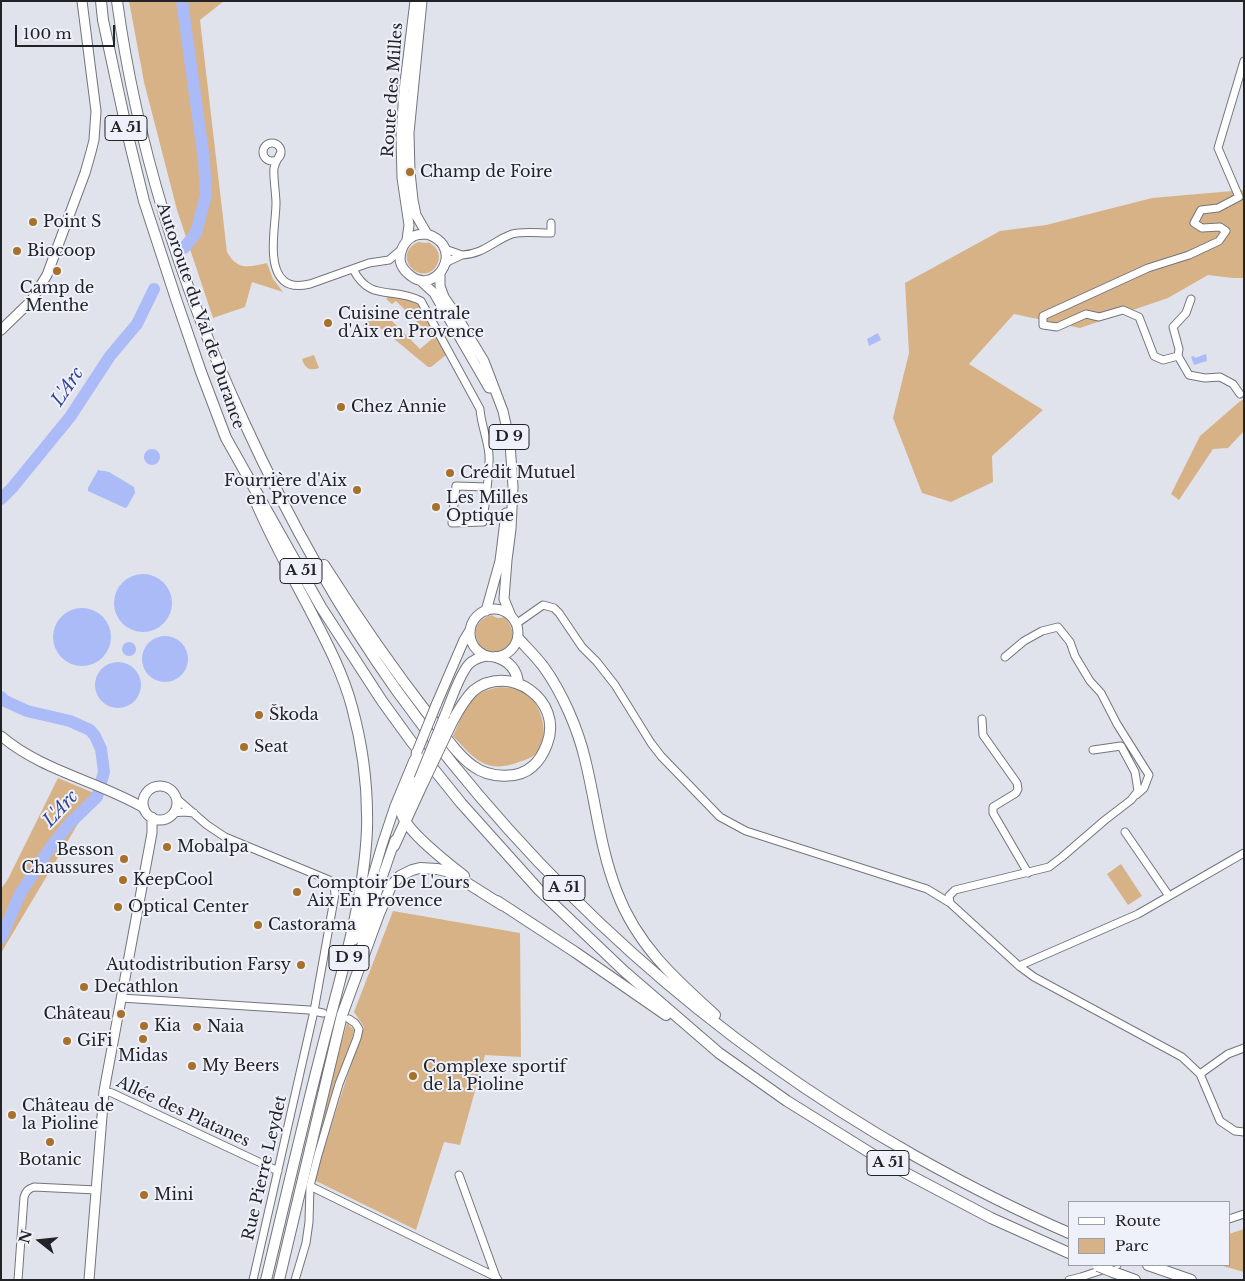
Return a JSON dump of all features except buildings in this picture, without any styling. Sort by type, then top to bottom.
[{"type":"highway","name":"Autoroute du Val de Durance","points":[[101,1],[128,136],[144,201],[204,380],[226,438],[321,607],[389,711],[445,783],[513,862],[567,918],[630,977],[719,1053],[787,1101],[886,1162],[991,1218],[1068,1253]]},
{"type":"highway","name":"Autoroute du Val de Durance","points":[[117,1],[139,118],[171,234],[206,335],[232,397],[298,531],[354,626],[397,691],[445,754],[531,854],[587,912],[700,1011],[759,1056],[840,1111],[948,1174],[998,1200],[1068,1232]]},
{"type":"highway","points":[[226,438],[272,540],[319,628],[344,681],[353,708],[366,785],[366,830],[360,887],[351,934],[306,1111]]},
{"type":"highway","points":[[262,461],[333,578],[388,660],[419,703],[450,742],[472,766],[484,773],[509,776],[526,771],[533,766],[541,757],[549,740],[550,722],[545,706],[531,691],[518,683],[490,683],[479,688],[473,692],[449,719],[416,777]]},
{"type":"highway","points":[[518,638],[543,667],[570,715],[585,757],[604,852],[617,892],[633,925],[643,941],[666,969],[759,1056]]},
{"type":"highway","points":[[492,657],[505,661],[512,666],[518,683]]},
{"type":"highway","points":[[394,846],[416,777],[417,752]]},
{"type":"highway","points":[[404,819],[418,836],[502,905]]},
{"type":"highway","points":[[346,1017],[386,896],[395,880],[400,876],[412,870],[429,867],[446,871],[456,876],[502,905],[607,974],[719,1053]]},
{"type":"highway","name":"D 9","points":[[279,1280],[346,1017]]},
{"type":"highway","name":"D 9","points":[[266,1280],[306,1111]]},
{"type":"highway","points":[[1151,1266],[1191,1280]]},
{"type":"highway","points":[[1115,1268],[1134,1280]]},
{"type":"main road","points":[[1,330],[31,301],[47,275],[57,251],[94,140],[96,112],[82,1]]},
{"type":"main road","name":"Route des Milles","points":[[407,240],[410,225],[402,178],[402,137],[404,91],[415,1]]},
{"type":"main road","name":"Route des Milles","points":[[422,1],[409,133],[413,200],[416,215],[427,234]]},
{"type":"main road","points":[[427,234],[439,240],[445,249],[446,256],[440,271],[430,280],[422,282],[411,277],[403,269],[400,259],[402,249],[407,240],[417,235],[427,234]]},
{"type":"main road","name":"D 9","points":[[440,271],[440,286],[444,297],[484,361],[503,411],[510,442],[513,487],[504,599],[514,620]]},
{"type":"main road","name":"D 9","points":[[422,282],[434,292],[487,383],[500,415],[505,444],[508,490],[500,561],[486,611]]},
{"type":"main road","points":[[417,752],[474,620],[486,611],[499,610],[514,620],[518,631],[515,645],[504,655],[483,657],[472,661],[465,668],[449,719]]},
{"type":"main road","points":[[471,627],[470,634],[475,648],[481,653],[492,657]]},
{"type":"main road","points":[[1,736],[31,756],[76,778],[124,797],[144,808],[152,817],[163,820]]},
{"type":"main road","name":"D 9","points":[[306,1111],[382,845],[395,806],[416,777]]},
{"type":"main road","points":[[124,797],[138,797],[146,794],[153,788],[161,786],[175,794],[176,809],[174,813],[163,820],[152,834]]},
{"type":"main road","points":[[144,808],[146,794]]},
{"type":"main road","points":[[89,1280],[104,1091],[152,834],[152,817]]},
{"type":"main road","name":"D 9","points":[[346,1017],[374,901],[394,846]]},
{"type":"street","points":[[1178,356],[1163,360],[1154,356],[1140,317],[1123,310],[1099,317],[1086,314],[1057,327],[1043,324],[1044,316],[1148,268],[1189,255],[1219,241],[1226,231],[1220,227],[1202,228],[1194,223],[1201,210],[1218,208],[1239,197],[1218,148],[1244,61]]},
{"type":"street","points":[[274,168],[264,155],[266,146],[270,144],[278,146],[280,154],[274,168],[276,204],[274,253],[278,273],[284,282],[301,286],[310,284],[369,263],[389,260],[402,249]]},
{"type":"street","points":[[267,159],[274,160],[280,154]]},
{"type":"street","points":[[445,249],[462,255],[472,254],[514,233],[551,233],[551,223]]},
{"type":"street","points":[[440,271],[462,255]]},
{"type":"street","points":[[389,260],[403,269]]},
{"type":"street","points":[[353,269],[366,287],[380,292],[406,295],[421,302],[480,409],[480,417],[489,454],[487,487],[483,522],[452,523],[456,486],[487,487]]},
{"type":"street","points":[[1192,299],[1186,313],[1173,327],[1179,349],[1178,356],[1190,375],[1205,378],[1220,377],[1233,384],[1240,394]]},
{"type":"street","points":[[514,620],[543,604],[554,608],[582,647],[615,685],[651,744],[720,817],[746,831],[927,889],[950,903],[1019,966],[1034,977],[1182,1056],[1200,1074],[1220,1121],[1235,1131],[1244,1132]]},
{"type":"street","points":[[1005,657],[1024,641],[1036,634],[1058,627],[1070,642],[1075,656],[1090,682],[1101,693],[1117,724],[1149,775],[1144,788],[1134,796]]},
{"type":"street","points":[[982,719],[984,735],[1017,783],[1018,789],[1016,793],[993,807],[993,813],[1028,873]]},
{"type":"street","points":[[950,903],[950,896],[955,890],[1049,867],[1131,800],[1138,791],[1135,772],[1121,746],[1093,750]]},
{"type":"street","points":[[176,799],[194,813]]},
{"type":"street","points":[[174,813],[194,813]]},
{"type":"street","name":"Rue Pierre Leydet","points":[[194,813],[207,825],[225,837],[328,880],[334,885],[335,894],[314,1011],[253,1280]]},
{"type":"street","points":[[1125,832],[1169,896]]},
{"type":"street","points":[[1019,966],[1138,914],[1244,853]]},
{"type":"street","points":[[121,998],[323,1013]]},
{"type":"street","points":[[295,1280],[306,1243],[309,1222],[310,1186],[339,1084],[359,1029],[355,1023],[346,1017]]},
{"type":"street","points":[[1200,1074],[1228,1054],[1244,1048]]},
{"type":"street","name":"Allée des Platanes","points":[[104,1091],[112,1093],[278,1172]]},
{"type":"street","points":[[459,1175],[497,1278]]},
{"type":"street","points":[[310,1186],[497,1278]]},
{"type":"street","points":[[18,1280],[24,1197],[26,1192],[34,1187],[96,1190]]},
{"type":"street","points":[[1230,1219],[1244,1214]]},
{"type":"street","points":[[1069,1280],[1115,1268]]},
{"type":"green space","points":[[129,1],[224,1],[200,20],[227,252],[240,265],[249,266],[267,263],[273,279],[283,292],[252,282],[245,307],[213,318],[177,210],[144,82]]},
{"type":"green space","points":[[1244,190],[1244,278],[1208,275],[1168,298],[1080,328],[1014,314],[969,364],[1043,410],[992,456],[993,482],[951,502],[922,493],[893,418],[909,353],[905,283],[1000,231],[1046,225],[1152,198]]},
{"type":"green space","points":[[418,242],[428,242],[438,252],[437,264],[429,273],[415,271],[407,261],[407,254],[410,248]]},
{"type":"green space","points":[[388,297],[413,301],[425,313],[446,355],[431,367],[428,367],[382,329],[372,328],[363,330],[363,324],[377,311],[381,315],[384,313],[420,349],[433,338],[396,301],[392,304],[386,299]]},
{"type":"green space","points":[[314,355],[319,368],[308,368],[302,359]]},
{"type":"green space","points":[[1244,399],[1244,431],[1228,448],[1213,449],[1179,500],[1171,494],[1200,436]]},
{"type":"green space","points":[[492,615],[498,618],[504,617],[512,630],[512,639],[508,646],[493,652],[485,650],[480,645],[476,632],[478,625],[483,619]]},
{"type":"green space","points":[[513,688],[527,694],[535,702],[541,716],[544,733],[543,741],[536,754],[511,765],[496,766],[488,765],[478,760],[453,736],[465,710],[474,697],[489,689]]},
{"type":"green space","points":[[58,778],[99,795],[79,822],[1,953],[1,889],[8,879]]},
{"type":"green space","points":[[1121,864],[1142,896],[1128,905],[1107,874]]},
{"type":"green space","name":"Complexe sportif de la Pioline","points":[[393,911],[520,933],[521,1057],[485,1055],[460,1145],[444,1142],[416,1230],[314,1180],[364,1027],[354,1012]]},
{"type":"green space","points":[[347,1023],[354,1030],[353,1035],[334,1087],[315,1153],[313,1153],[330,1084]]},
{"type":"green space","points":[[1244,1229],[1244,1272],[1223,1266],[1230,1266],[1230,1234]]},
{"type":"water","points":[[878,333],[881,340],[869,346],[867,339]]},
{"type":"water","points":[[1206,354],[1207,361],[1194,365],[1191,357],[1194,356],[1195,358]]},
{"type":"water","points":[[152,449],[158,451],[160,457],[158,463],[152,465],[146,463],[144,457],[146,451]]},
{"type":"water","points":[[98,470],[109,472],[134,487],[135,493],[127,507],[125,508],[88,491]]},
{"type":"water","points":[[143,574],[154,576],[164,582],[170,592],[172,603],[170,614],[164,624],[154,630],[143,632],[132,630],[122,624],[116,614],[114,603],[116,592],[122,582],[132,576]]},
{"type":"water","points":[[82,608],[93,610],[106,621],[111,637],[109,648],[98,661],[82,666],[71,664],[58,653],[53,637],[55,626],[66,613]]},
{"type":"water","points":[[160,636],[170,636],[184,646],[188,659],[184,672],[178,678],[170,682],[160,682],[146,672],[142,664],[142,654],[152,640]]},
{"type":"water","points":[[126,642],[132,642],[136,649],[132,656],[126,656],[122,652],[122,646]]},
{"type":"water","points":[[114,662],[122,662],[131,666],[137,672],[141,685],[137,698],[131,704],[122,708],[114,708],[105,704],[99,698],[95,689],[95,681],[99,672],[105,666]]},
{"type":"waterway","name":"L'Arc","points":[[182,1],[204,160],[206,195],[196,233],[184,248]]},
{"type":"waterway","name":"L'Arc","points":[[1,499],[70,417],[110,356],[137,324],[154,289]]},
{"type":"waterway","name":"L'Arc","points":[[1,697],[5,701],[27,711],[70,721],[90,730],[101,749],[104,772],[97,797],[70,823],[50,848],[20,894],[1,938]]},
{"type":"place","name":"Champ de Foire","points":[[410,172]]},
{"type":"place","name":"Point S","points":[[33,222]]},
{"type":"place","name":"Biocoop","points":[[17,251]]},
{"type":"place","name":"Camp de Menthe","points":[[57,271]]},
{"type":"place","name":"Cuisine centrale d'Aix en Provence","points":[[328,323]]},
{"type":"place","name":"Chez Annie","points":[[341,407]]},
{"type":"place","name":"Crédit Mutuel","points":[[450,473]]},
{"type":"place","name":"Fourrière d'Aix en Provence","points":[[357,490]]},
{"type":"place","name":"Les Milles Optique","points":[[436,507]]},
{"type":"place","name":"Škoda","points":[[259,715]]},
{"type":"place","name":"Seat","points":[[244,747]]},
{"type":"place","name":"Mobalpa","points":[[167,847]]},
{"type":"place","name":"Besson Chaussures","points":[[124,859]]},
{"type":"place","name":"KeepCool","points":[[123,880]]},
{"type":"place","name":"Comptoir De L'ours Aix En Provence","points":[[297,892]]},
{"type":"place","name":"Optical Center","points":[[118,907]]},
{"type":"place","name":"Castorama","points":[[258,925]]},
{"type":"place","name":"Autodistribution Farsy","points":[[301,965]]},
{"type":"place","name":"Decathlon","points":[[84,987]]},
{"type":"place","name":"Château","points":[[121,1014]]},
{"type":"place","name":"Kia","points":[[144,1026]]},
{"type":"place","name":"Naia","points":[[197,1027]]},
{"type":"place","name":"Midas","points":[[143,1039]]},
{"type":"place","name":"GiFi","points":[[67,1041]]},
{"type":"place","name":"My Beers","points":[[192,1066]]},
{"type":"place","name":"Complexe sportif de la Pioline","points":[[413,1076]]},
{"type":"place","name":"Château de la Pioline","points":[[12,1115]]},
{"type":"place","name":"Botanic","points":[[50,1142]]},
{"type":"place","name":"Mini","points":[[144,1195]]}]
